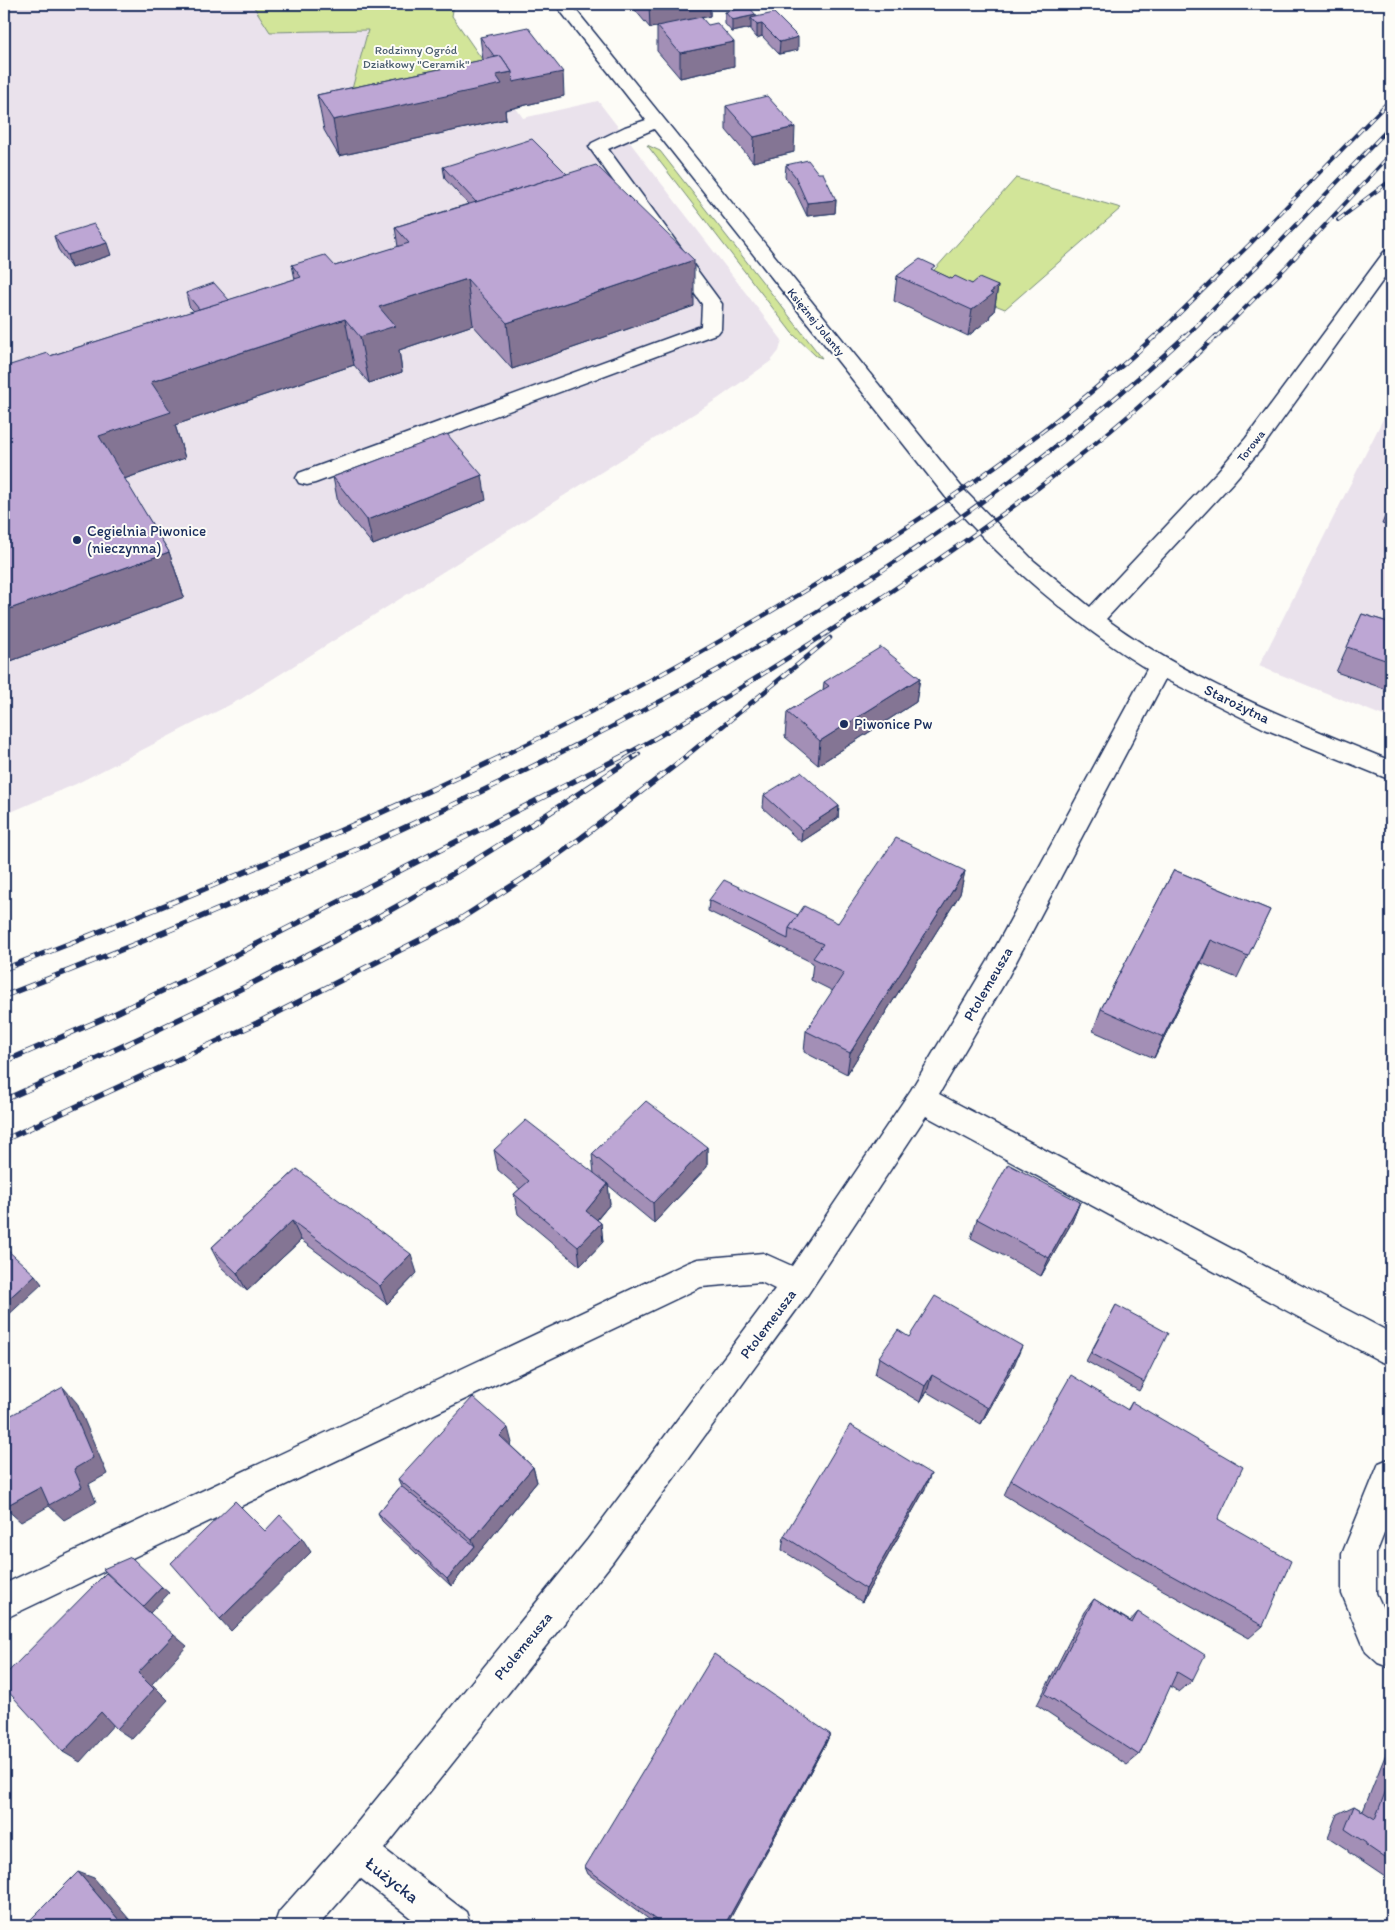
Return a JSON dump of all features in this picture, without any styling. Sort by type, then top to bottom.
[{"type":"street","name":"Księżnej Jolanty","points":[[563,4],[829,338],[970,511],[1033,574],[1091,620]]},
{"type":"street","points":[[307,478],[711,329],[712,304],[598,147],[631,131],[657,122]]},
{"type":"street","name":"Torowa","points":[[1091,620],[1226,476],[1254,443],[1391,256]]},
{"type":"street","name":"Starożytna","points":[[1091,620],[1161,665],[1222,698],[1278,724],[1391,771]]},
{"type":"street","name":"Ptolemeusza","points":[[293,1926],[357,1852],[600,1551],[797,1284],[921,1099],[998,969],[1134,712],[1161,665]]},
{"type":"street","points":[[921,1099],[1391,1350]]},
{"type":"street","points":[[4,1602],[698,1273],[763,1266],[797,1284]]},
{"type":"street","points":[[1391,1475],[1359,1554],[1359,1594],[1379,1639],[1391,1650]]},
{"type":"street","name":"Łużycka","points":[[357,1852],[452,1926]]},
{"type":"shaded area","points":[[4,4],[185,4],[182,6],[252,4],[270,32],[368,30],[349,100],[504,91],[523,118],[598,101],[782,340],[779,351],[771,361],[719,398],[241,699],[76,784],[4,815]]},
{"type":"shaded area","points":[[1391,403],[1391,719],[1259,666]]},
{"type":"green space","name":"Rodzinny Ogród Działkowy \"Ceramik\"","points":[[252,4],[454,4],[452,16],[504,91],[349,100],[368,30],[270,32]]},
{"type":"green space","points":[[647,145],[660,151],[822,358],[816,356],[792,333]]},
{"type":"green space","points":[[1016,178],[1121,208],[1005,309],[927,278]]},
{"type":"building","points":[[749,7],[756,15],[732,20],[725,12]]},
{"type":"building","points":[[774,13],[798,37],[780,42],[762,24],[757,25],[751,18]]},
{"type":"building","points":[[701,17],[708,25],[717,23],[734,42],[680,53],[657,26]]},
{"type":"building","points":[[528,27],[563,72],[513,82],[512,72],[501,56],[495,57],[480,37]]},
{"type":"building","points":[[501,56],[512,72],[496,75],[502,84],[333,120],[317,95]]},
{"type":"building","points":[[767,96],[795,127],[754,137],[726,106]]},
{"type":"building","points":[[532,139],[567,174],[476,202],[443,167]]},
{"type":"building","points":[[808,160],[818,173],[823,173],[836,200],[807,203],[795,176],[786,165]]},
{"type":"building","points":[[596,165],[694,260],[507,323],[467,279],[379,307],[395,326],[360,337],[345,319],[151,382],[171,412],[99,436],[169,552],[4,611],[4,367],[48,353],[50,356],[301,277],[292,265],[325,255],[335,266],[409,243],[395,227]]},
{"type":"building","points":[[94,224],[107,243],[67,255],[54,236]]},
{"type":"building","points":[[920,259],[935,266],[931,269],[952,279],[955,276],[972,284],[979,278],[998,286],[990,293],[993,294],[972,310],[897,276]]},
{"type":"building","points":[[214,283],[229,300],[199,309],[186,293]]},
{"type":"building","points":[[447,434],[482,475],[367,520],[333,477]]},
{"type":"building","points":[[1362,614],[1391,623],[1391,662],[1347,647]]},
{"type":"building","points":[[881,647],[920,678],[820,741],[787,712],[829,686],[824,682]]},
{"type":"building","points":[[801,772],[839,806],[802,830],[764,795]]},
{"type":"building","points":[[896,838],[965,871],[850,1053],[806,1031],[844,973],[813,958],[823,944],[789,928],[804,906],[838,923]]},
{"type":"building","points":[[1174,870],[1270,910],[1248,956],[1211,940],[1163,1037],[1101,1009]]},
{"type":"building","points":[[724,880],[798,915],[789,928],[788,939],[709,900]]},
{"type":"building","points":[[646,1101],[707,1147],[653,1203],[592,1154]]},
{"type":"building","points":[[526,1120],[608,1184],[586,1211],[601,1223],[578,1247],[514,1194],[529,1181],[494,1150]]},
{"type":"building","points":[[1008,1164],[1080,1202],[1049,1258],[977,1219]]},
{"type":"building","points":[[297,1169],[411,1254],[380,1286],[292,1221],[237,1273],[211,1248]]},
{"type":"building","points":[[5,1248],[35,1275],[4,1303],[4,1250]]},
{"type":"building","points":[[935,1296],[1022,1346],[988,1408],[932,1375],[925,1386],[879,1357],[898,1330],[909,1337]]},
{"type":"building","points":[[1116,1305],[1168,1333],[1144,1382],[1091,1353]]},
{"type":"building","points":[[1071,1375],[1128,1410],[1132,1402],[1243,1467],[1218,1519],[1291,1561],[1263,1626],[1138,1557],[1011,1480]]},
{"type":"building","points":[[63,1387],[93,1458],[74,1469],[82,1487],[49,1505],[41,1487],[4,1507],[4,1419]]},
{"type":"building","points":[[473,1397],[508,1428],[500,1436],[533,1467],[472,1540],[398,1479]]},
{"type":"building","points":[[850,1425],[931,1474],[866,1589],[784,1536]]},
{"type":"building","points":[[401,1486],[475,1546],[447,1579],[378,1513]]},
{"type":"building","points":[[235,1501],[265,1531],[280,1515],[302,1538],[220,1619],[171,1563]]},
{"type":"building","points":[[131,1557],[162,1587],[143,1607],[103,1569]]},
{"type":"building","points":[[106,1573],[174,1635],[138,1673],[154,1689],[117,1729],[101,1712],[63,1752],[4,1687],[4,1676]]},
{"type":"building","points":[[1094,1599],[1132,1623],[1138,1612],[1205,1655],[1192,1681],[1177,1672],[1139,1755],[1045,1694]]},
{"type":"building","points":[[714,1654],[830,1734],[724,1926],[664,1926],[585,1867]]},
{"type":"building","points":[[1391,1777],[1391,1862],[1345,1829],[1354,1806],[1375,1819]]},
{"type":"building","points":[[78,1872],[124,1926],[24,1926]]},
{"type":"railway","points":[[1154,338],[1249,245],[1391,99]]},
{"type":"railway","points":[[1184,338],[1259,264],[1391,126]]},
{"type":"railway","points":[[1215,338],[1286,267],[1391,154]]},
{"type":"railway","points":[[1338,220],[1391,180]]},
{"type":"railway","points":[[500,757],[608,703],[714,645],[881,544],[1023,446],[1068,411],[1155,336]]},
{"type":"railway","points":[[553,756],[637,714],[721,668],[803,620],[884,569],[963,516],[1040,459],[1114,399],[1185,336]]},
{"type":"railway","points":[[621,757],[706,709],[942,557],[1038,488],[1084,452],[1129,415],[1216,336]]},
{"type":"railway","points":[[685,757],[830,638]]},
{"type":"railway","points":[[634,757],[639,754]]},
{"type":"railway","points":[[4,969],[256,867],[380,813],[503,756]]},
{"type":"railway","points":[[4,996],[144,941],[351,852],[553,756]]},
{"type":"railway","points":[[4,1062],[112,1015],[218,964],[623,756]]},
{"type":"railway","points":[[4,1100],[209,1005],[360,927],[467,865],[636,756]]},
{"type":"railway","points":[[4,1140],[257,1023],[457,921],[538,869],[687,756]]},
{"type":"place","name":"Cegielnia Piwonice (nieczynna)","points":[[77,540]]},
{"type":"place","name":"Piwonice Pw","points":[[844,724]]}]
